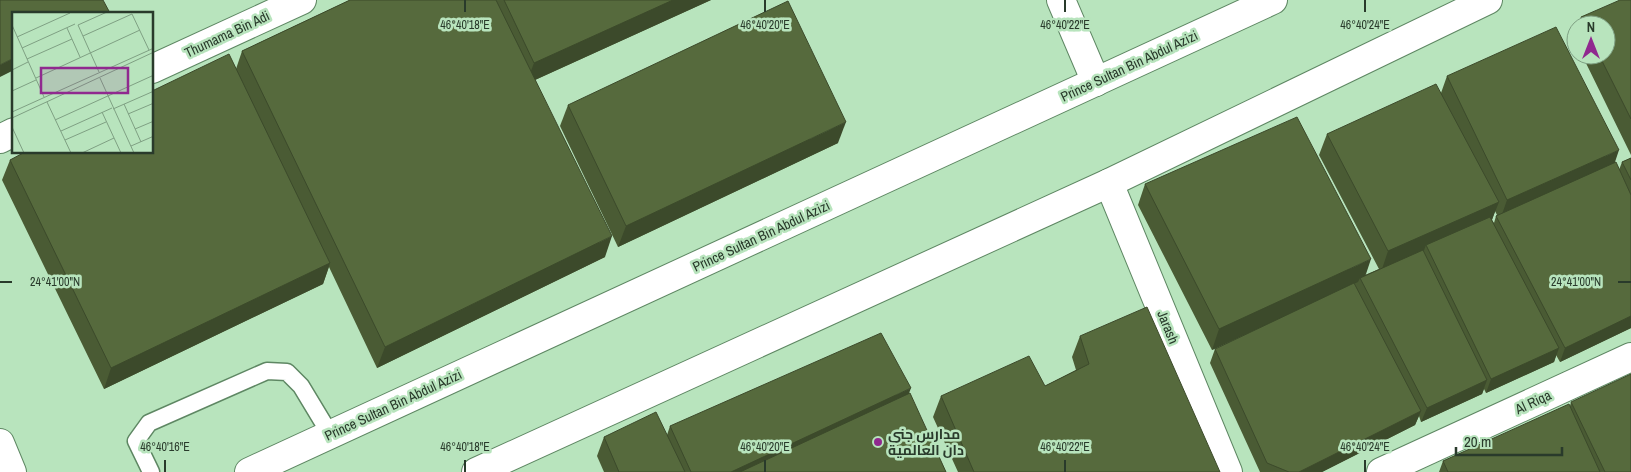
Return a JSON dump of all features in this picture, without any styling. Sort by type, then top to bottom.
[{"type":"street","name":"Thumama Bin Adi","points":[[154,68],[302,0]]},
{"type":"street","points":[[1061,0],[1096,82]]},
{"type":"street","name":"Prince Sultan Bin Abdul Azizi","points":[[249,472],[1273,0]]},
{"type":"street","points":[[476,472],[1109,183],[1488,0]]},
{"type":"street","points":[[0,139],[12,133]]},
{"type":"street","name":"Jarash","points":[[1109,183],[1228,472]]},
{"type":"street","name":"Al Riqa","points":[[1381,472],[1631,357]]},
{"type":"street","points":[[0,443],[12,472]]},
{"type":"lane","points":[[151,472],[136,442],[149,422],[268,370],[288,372],[302,386],[330,434]]},
{"type":"building","points":[[0,0],[103,0],[109,12],[12,12],[12,59],[0,65]]},
{"type":"building","points":[[350,0],[496,0],[612,236],[385,347],[242,51]]},
{"type":"building","points":[[504,0],[673,0],[534,63]]},
{"type":"building","points":[[1620,0],[1631,0],[1631,119],[1604,65],[1616,65],[1616,15],[1586,15]]},
{"type":"building","points":[[788,1],[846,122],[626,226],[568,105]]},
{"type":"building","points":[[1556,27],[1566,47],[1566,65],[1575,65],[1619,150],[1507,200],[1447,76]]},
{"type":"building","points":[[229,54],[330,263],[111,368],[10,160],[21,154],[154,154],[154,90]]},
{"type":"building","points":[[1436,84],[1499,202],[1388,251],[1327,134]]},
{"type":"building","points":[[1297,117],[1371,259],[1219,329],[1145,184]]},
{"type":"building","points":[[1631,158],[1631,180],[1622,162]]},
{"type":"building","points":[[1616,162],[1631,195],[1631,316],[1565,348],[1496,216]]},
{"type":"building","points":[[1490,217],[1559,348],[1491,379],[1426,245]]},
{"type":"building","points":[[1423,250],[1487,380],[1427,408],[1360,278]]},
{"type":"building","points":[[1354,283],[1421,411],[1299,472],[1289,472],[1267,463],[1215,349]]},
{"type":"building","points":[[1147,307],[1220,472],[974,472],[941,396],[1029,356],[1045,386],[1089,364],[1080,336]]},
{"type":"building","points":[[881,333],[911,388],[731,472],[691,472],[670,426]]},
{"type":"building","points":[[1631,374],[1631,472],[1605,472],[1571,402]]},
{"type":"building","points":[[910,393],[946,472],[740,472]]},
{"type":"building","points":[[1569,404],[1600,472],[1448,472],[1443,461]]},
{"type":"building","points":[[656,412],[685,472],[619,472],[604,437]]},
{"type":"place","name":"مدارس جنى دان العالمية","points":[[878,442]]}]
